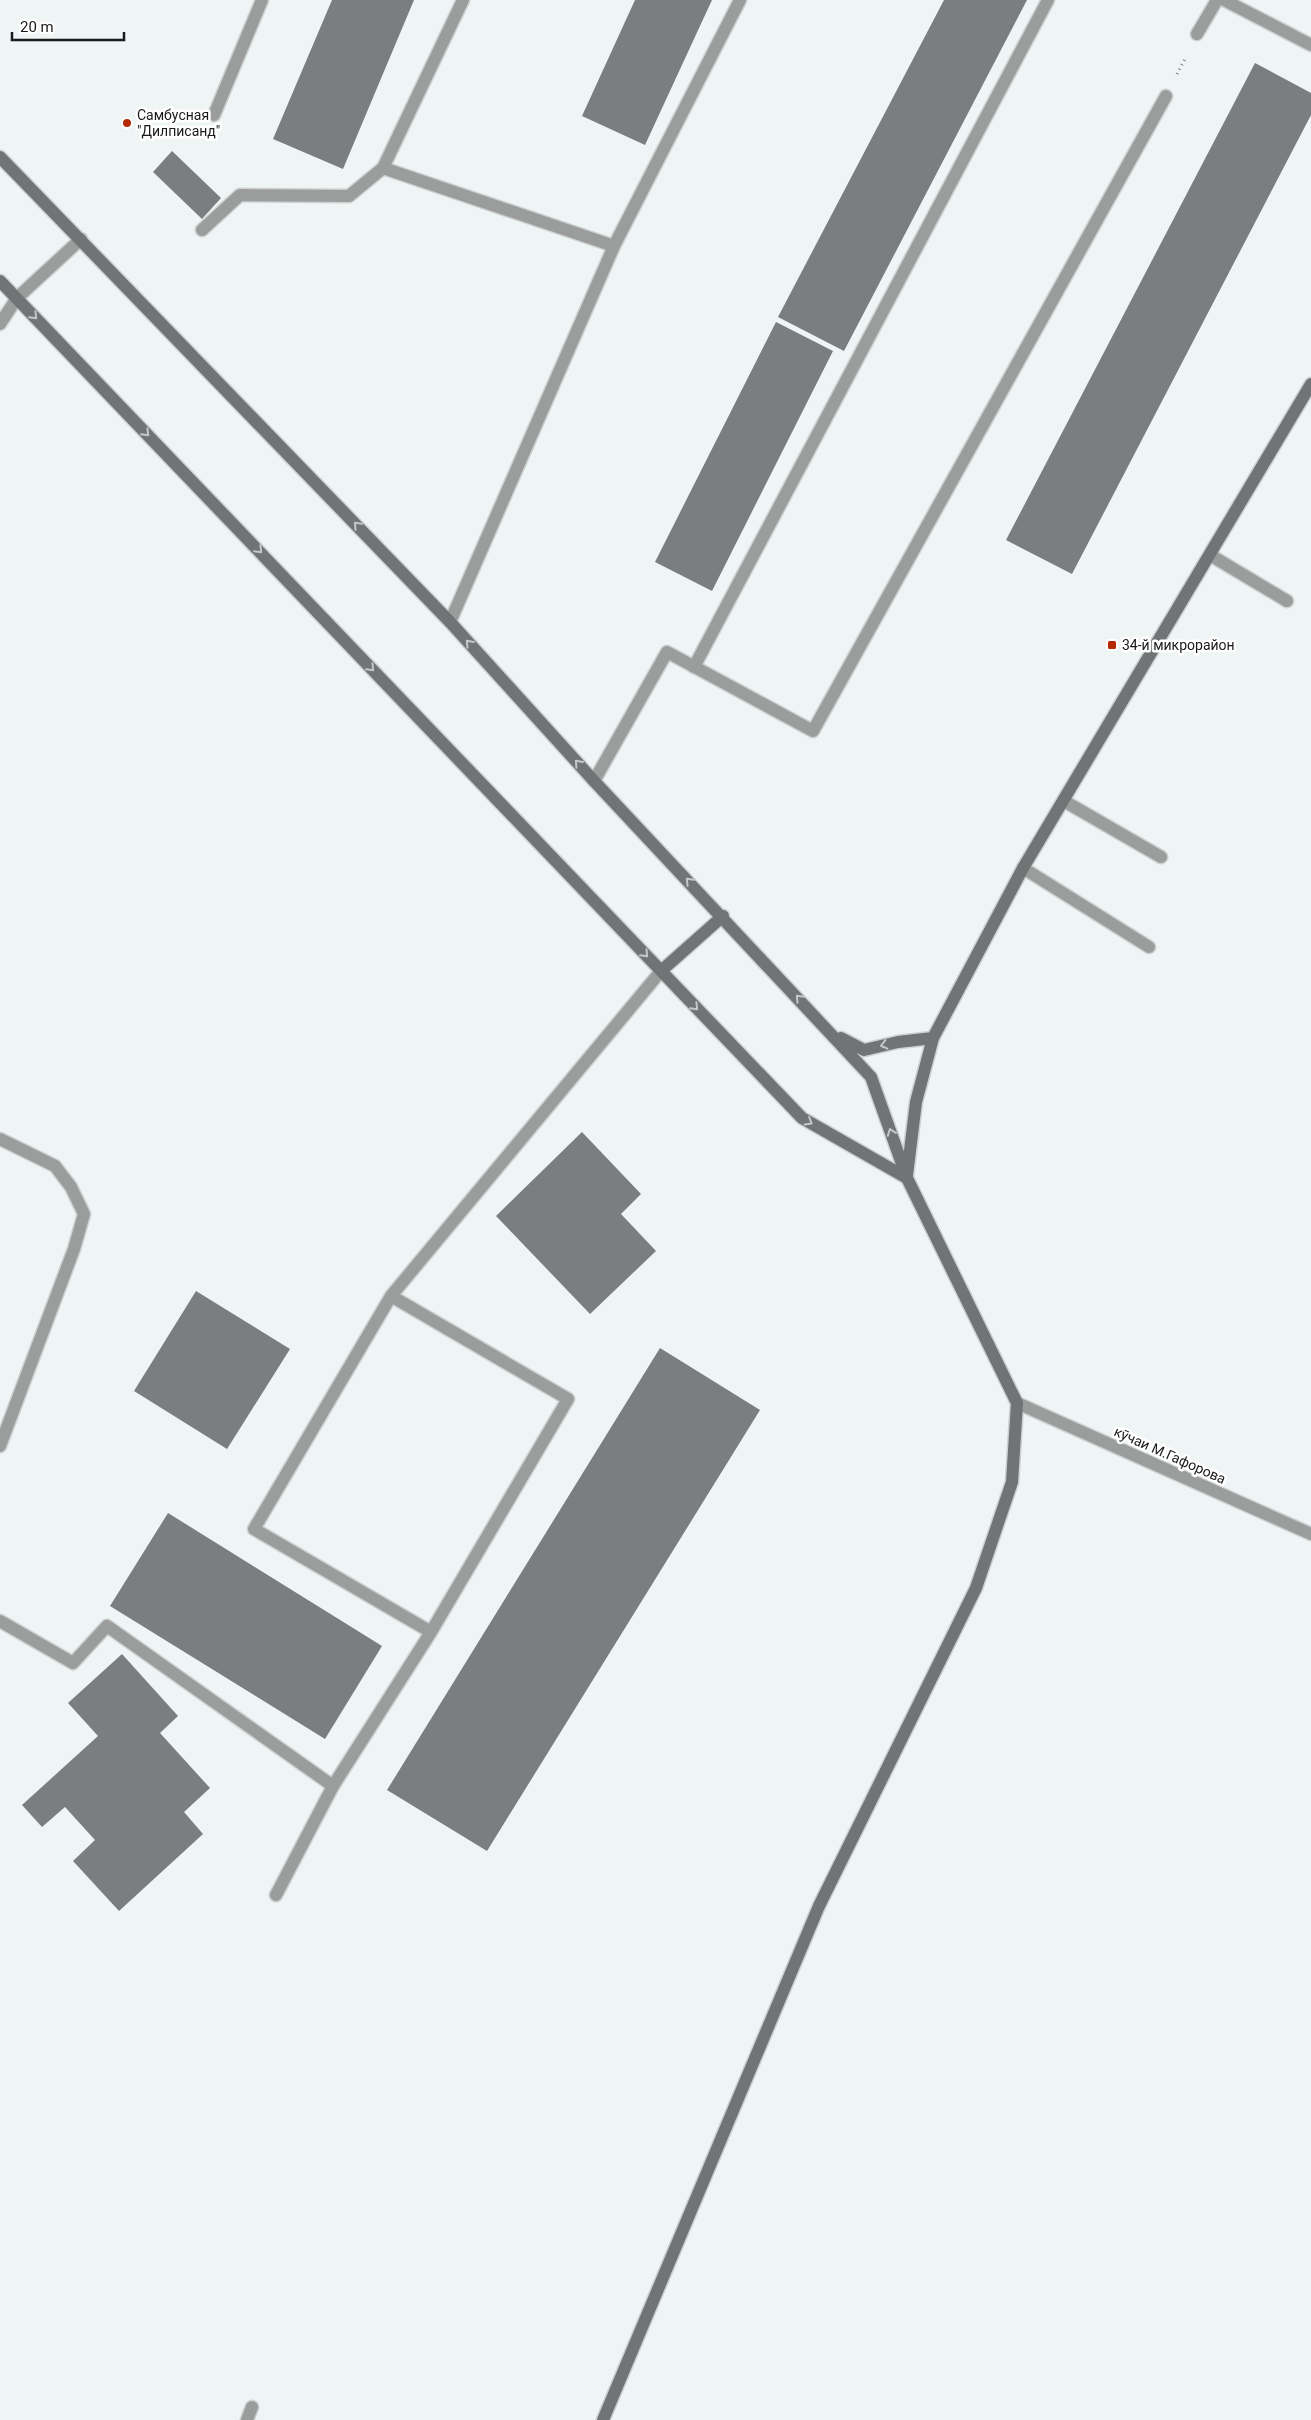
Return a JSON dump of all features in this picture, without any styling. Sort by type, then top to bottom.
[{"type":"main road","points":[[0,157],[82,239],[450,622],[594,781],[723,916],[871,1077],[907,1178],[1017,1403],[1012,1482],[976,1588],[819,1906],[603,2420]]},
{"type":"main road","points":[[0,281],[802,1118],[907,1178]]},
{"type":"main road","points":[[907,1178],[916,1102],[933,1038],[1023,868],[1311,384]]},
{"type":"main road","points":[[661,972],[723,916]]},
{"type":"main road","points":[[832,1033],[864,1050],[898,1042],[933,1038]]},
{"type":"street","points":[[214,115],[262,0]]},
{"type":"street","points":[[202,230],[240,195],[349,196],[383,168],[463,0]]},
{"type":"street","points":[[450,622],[614,246],[740,0]]},
{"type":"street","points":[[694,667],[1048,0]]},
{"type":"street","points":[[1197,34],[1217,0]]},
{"type":"street","points":[[1224,0],[1311,45]]},
{"type":"street","points":[[594,781],[667,652],[813,731],[1166,96]]},
{"type":"street","points":[[383,168],[614,246]]},
{"type":"street","points":[[0,324],[17,298],[82,239]]},
{"type":"street","points":[[1210,555],[1287,601]]},
{"type":"street","points":[[1064,801],[1161,857]]},
{"type":"street","points":[[1023,868],[1149,947]]},
{"type":"street","points":[[430,1632],[254,1528],[391,1296],[661,972]]},
{"type":"street","points":[[0,1139],[55,1166],[72,1187],[84,1214],[74,1249],[0,1446]]},
{"type":"street","points":[[276,1895],[333,1786],[430,1632],[568,1399],[391,1296]]},
{"type":"street","name":"кӯчаи М.Гафорова","points":[[1017,1403],[1311,1534]]},
{"type":"street","points":[[0,1621],[73,1663],[107,1626],[333,1786]]},
{"type":"street","points":[[247,2420],[252,2407]]},
{"type":"path","points":[[1166,96],[1197,34]]},
{"type":"building","points":[[332,0],[414,0],[343,169],[273,139]]},
{"type":"building","points":[[635,0],[712,0],[645,145],[582,116]]},
{"type":"building","points":[[944,0],[1027,0],[844,351],[778,317]]},
{"type":"building","points":[[1255,63],[1311,93],[1311,115],[1072,574],[1006,540]]},
{"type":"building","points":[[172,151],[221,198],[202,219],[153,172]]},
{"type":"building","points":[[776,322],[833,351],[712,591],[655,562]]},
{"type":"building","points":[[582,1132],[641,1194],[621,1214],[656,1251],[590,1314],[496,1216]]},
{"type":"building","points":[[196,1291],[290,1349],[227,1449],[134,1391]]},
{"type":"building","points":[[660,1348],[760,1410],[487,1851],[387,1790]]},
{"type":"building","points":[[168,1513],[382,1646],[325,1739],[110,1606]]},
{"type":"building","points":[[122,1654],[178,1716],[160,1733],[210,1788],[184,1812],[203,1834],[119,1911],[73,1861],[95,1840],[65,1807],[42,1827],[22,1805],[98,1736],[68,1703]]},
{"type":"place","name":"Самбусная \"Дилписанд\"","points":[[127,123]]},
{"type":"place","name":"34-й микрорайон","points":[[1112,645]]}]
